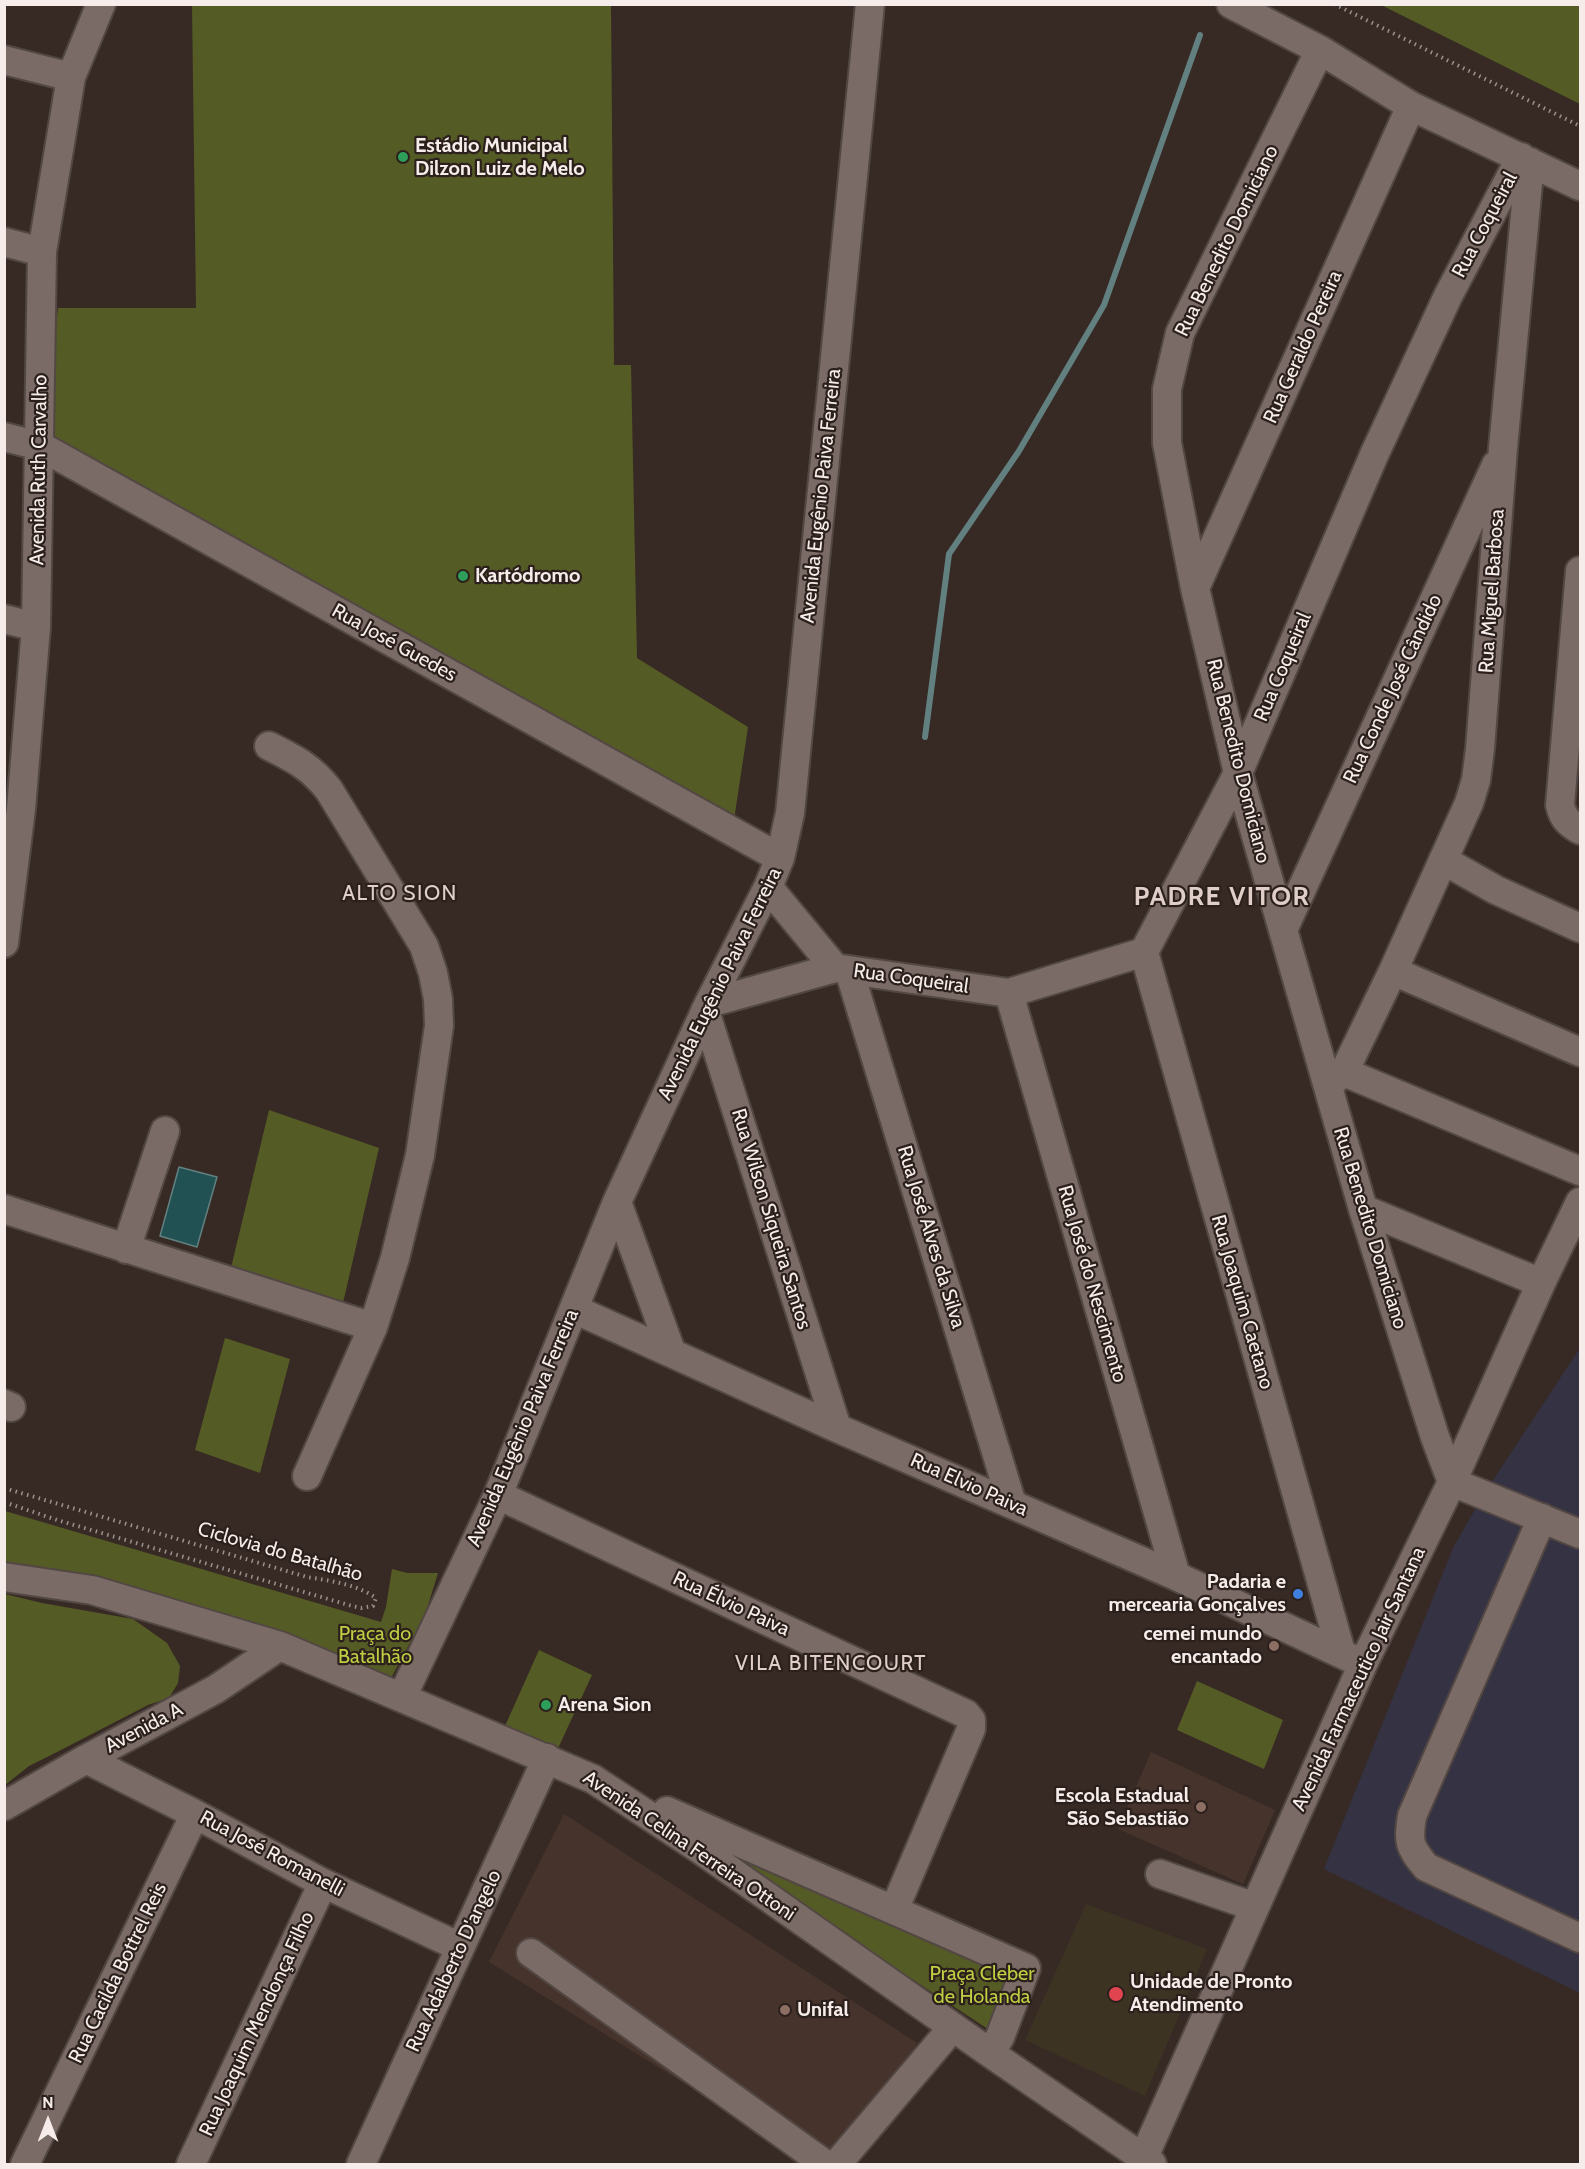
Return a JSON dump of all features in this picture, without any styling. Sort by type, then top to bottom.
[{"type":"street","name":"Avenida Ruth Carvalho","points":[[4,943],[13,807],[36,627],[42,252],[71,76],[101,4]]},
{"type":"street","name":"Avenida Eugênio Paiva Ferreira","points":[[402,1697],[498,1495],[617,1202],[707,1007],[768,887],[780,858],[790,813],[870,4]]},
{"type":"street","points":[[1231,4],[1320,50],[1411,106],[1581,186]]},
{"type":"street","name":"Rua Benedito Domiciano","points":[[1320,50],[1180,333],[1167,389],[1167,442],[1195,588],[1238,773],[1283,930],[1336,1079],[1363,1209],[1435,1437],[1452,1482]]},
{"type":"street","points":[[4,60],[71,76]]},
{"type":"street","name":"Rua Geraldo Pereira","points":[[1195,588],[1411,106]]},
{"type":"street","name":"Rua Miguel Barbosa","points":[[1336,1079],[1394,971],[1476,780],[1526,160]]},
{"type":"street","name":"Rua Coqueiral","points":[[707,1007],[842,969],[1009,993],[1144,952],[1238,773],[1374,455],[1448,296],[1526,160]]},
{"type":"street","points":[[4,242],[42,252]]},
{"type":"street","name":"Rua José Guedes","points":[[4,437],[40,446],[780,858]]},
{"type":"street","name":"Rua Conde José Cândido","points":[[1283,930],[1503,448]]},
{"type":"street","points":[[1581,571],[1560,805],[1563,816],[1569,824],[1581,830]]},
{"type":"street","points":[[4,619],[36,627]]},
{"type":"street","points":[[269,746],[301,762],[317,775],[329,790],[424,946],[433,973],[438,999],[439,1026],[420,1155],[395,1258],[373,1327],[307,1476]]},
{"type":"street","points":[[1443,860],[1496,890],[1581,928]]},
{"type":"street","name":"Rua Coqueiral","points":[[768,887],[842,969]]},
{"type":"street","name":"Rua Joaquim Caetano","points":[[1144,952],[1352,1658]]},
{"type":"street","name":"Rua José Alves da Silva","points":[[842,969],[1012,1504]]},
{"type":"street","points":[[1394,971],[1581,1052]]},
{"type":"street","name":"Rua José do Nescimento","points":[[1009,993],[1176,1576]]},
{"type":"street","name":"Rua Wilson Siqueira Santos","points":[[707,1007],[837,1428]]},
{"type":"street","points":[[1336,1079],[1581,1171]]},
{"type":"street","points":[[126,1249],[165,1131]]},
{"type":"street","points":[[617,1202],[671,1351]]},
{"type":"street","name":"Avenida Farmaceutico Jair Santana","points":[[1148,2162],[1255,1907],[1352,1658],[1452,1482],[1541,1283],[1581,1202]]},
{"type":"street","points":[[4,1209],[373,1327]]},
{"type":"street","points":[[1363,1209],[1541,1283]]},
{"type":"street","name":"Rua Elvio Paiva","points":[[574,1309],[837,1428],[1176,1576],[1352,1658]]},
{"type":"street","points":[[1452,1482],[1581,1534]]},
{"type":"street","name":"Rua Élvio Paiva","points":[[498,1495],[966,1714],[971,1720],[971,1729],[894,1910]]},
{"type":"street","points":[[1542,1518],[1412,1816],[1409,1835],[1412,1850],[1426,1867],[1581,1938]]},
{"type":"street","name":"Avenida Celina Ferreira Ottoni","points":[[4,1577],[92,1590],[280,1646],[593,1779],[698,1848],[990,2054],[1148,2162]]},
{"type":"street","name":"Avenida A","points":[[4,1806],[216,1689],[280,1646]]},
{"type":"street","name":"Rua Adalberto D'angelo","points":[[361,2164],[547,1758]]},
{"type":"street","name":"Rua José Romanelli","points":[[86,1759],[323,1883],[460,1947]]},
{"type":"street","points":[[593,1779],[1026,1968],[1000,2037],[990,2054]]},
{"type":"street","name":"Rua Cacilda Bottrel Reis","points":[[25,2164],[195,1814]]},
{"type":"street","points":[[1160,1874],[1255,1907]]},
{"type":"street","name":"Rua Joaquim Mendonça Filho","points":[[191,2164],[323,1883]]},
{"type":"street","points":[[531,1953],[825,2164]]},
{"type":"street","points":[[837,2164],[953,2027]]},
{"type":"path","points":[[1334,4],[1581,126]]},
{"type":"path","name":"Ciclovia do Batalhão","points":[[4,1488],[307,1577],[345,1584],[364,1590],[376,1598],[373,1606],[361,1608],[352,1606],[57,1520],[4,1502]]},
{"type":"shaded area","points":[[1580,1348],[1580,1993],[1324,1869],[1453,1548],[1482,1497]]},
{"type":"shaded area","points":[[1151,1752],[1275,1810],[1243,1884],[1118,1829]]},
{"type":"shaded area","points":[[564,1814],[917,2043],[844,2164],[814,2164],[489,1962]]},
{"type":"shaded area","name":"Unidade de Pronto Atendimento","points":[[1086,1904],[1207,1949],[1145,2096],[1025,2040]]},
{"type":"green space","name":"Estádio Municipal Dilzon Luiz de Melo","points":[[192,5],[611,5],[614,365],[631,365],[637,658],[748,727],[734,820],[64,448],[51,434],[49,388],[58,308],[196,308]]},
{"type":"green space","points":[[1381,5],[1580,5],[1580,104]]},
{"type":"green space","points":[[269,1110],[379,1148],[342,1307],[229,1276]]},
{"type":"green space","points":[[225,1338],[290,1359],[260,1473],[195,1450]]},
{"type":"green space","name":"Praça do Batalhão","points":[[5,1511],[381,1622],[386,1607],[392,1569],[407,1573],[438,1573],[425,1615],[390,1680],[71,1574],[5,1563]]},
{"type":"green space","points":[[5,1594],[133,1619],[167,1643],[180,1666],[178,1683],[169,1698],[148,1705],[29,1766],[5,1785]]},
{"type":"green space","name":"Arena Sion","points":[[539,1650],[592,1675],[554,1757],[501,1735]]},
{"type":"green space","points":[[1197,1681],[1283,1720],[1264,1769],[1177,1730]]},
{"type":"green space","name":"Praça Cleber de Holanda","points":[[640,1800],[1027,1969],[1000,2037]]},
{"type":"water","points":[[179,1167],[217,1177],[197,1247],[160,1236]]},
{"type":"waterway","points":[[925,737],[949,554],[1019,451],[1104,305],[1200,35]]},
{"type":"place","name":"Estádio Municipal Dilzon Luiz de Melo","points":[[403,157]]},
{"type":"place","name":"Kartódromo","points":[[463,576]]},
{"type":"place","name":"Padaria e mercearia Gonçalves","points":[[1298,1594]]},
{"type":"place","name":"cemei mundo encantado","points":[[1274,1646]]},
{"type":"place","name":"Arena Sion","points":[[546,1705]]},
{"type":"place","name":"Escola Estadual São Sebastião","points":[[1201,1807]]},
{"type":"place","name":"Unidade de Pronto Atendimento","points":[[1116,1994]]},
{"type":"place","name":"Unifal","points":[[785,2010]]},
{"type":"district","name":"ALTO SION","points":[[400,894]]},
{"type":"district","name":"PADRE VITOR","points":[[1222,897]]},
{"type":"district","name":"VILA BITENCOURT","points":[[831,1664]]}]
